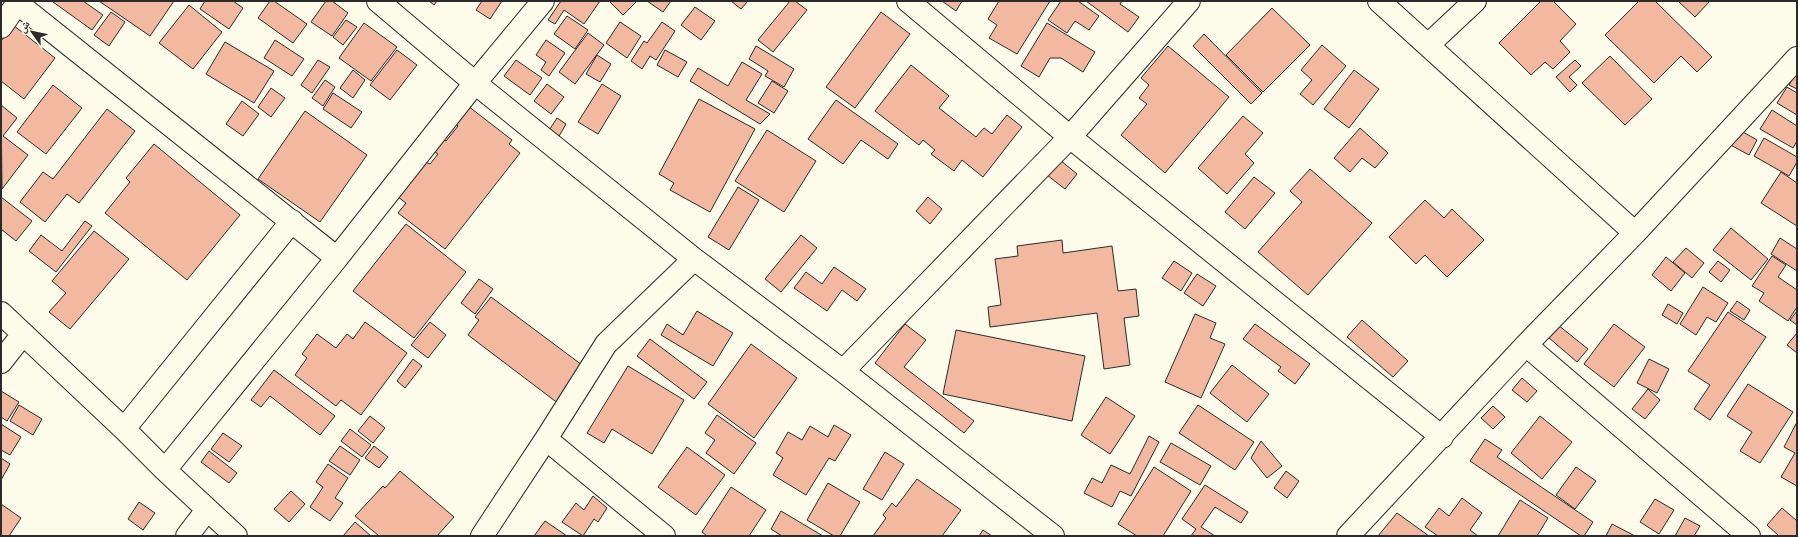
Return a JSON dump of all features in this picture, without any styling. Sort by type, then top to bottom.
[{"type":"street","points":[[378,1],[694,259],[843,371],[1053,536]]},
{"type":"street","points":[[165,470],[337,258],[476,82],[543,1]]},
{"type":"street","points":[[908,1],[1070,137],[1442,437]]},
{"type":"street","points":[[843,371],[1070,137],[1189,1]]},
{"type":"street","points":[[1379,1],[1636,233]]},
{"type":"street","points":[[1428,45],[1475,1]]},
{"type":"street","points":[[1,27],[18,2],[337,258]]},
{"type":"street","points":[[1348,536],[1442,437],[1526,345],[1636,233],[1797,58]]},
{"type":"street","points":[[124,429],[292,221]]},
{"type":"street","points":[[482,536],[606,344],[694,259]]},
{"type":"street","points":[[1,314],[236,536]]},
{"type":"street","points":[[1,362],[23,334]]},
{"type":"street","points":[[1526,345],[1749,536]]},
{"type":"street","points":[[546,439],[664,536]]},
{"type":"street","points":[[186,536],[207,510]]},
{"type":"building","points":[[83,1],[103,15],[92,30],[53,2]]},
{"type":"building","points":[[99,1],[174,1],[150,36]]},
{"type":"building","points":[[205,1],[233,1],[243,8],[229,29],[200,9]]},
{"type":"building","points":[[270,1],[274,1],[307,24],[293,43],[258,18]]},
{"type":"building","points":[[326,1],[332,1],[348,13],[332,36],[311,22]]},
{"type":"building","points":[[429,1],[437,1],[434,5]]},
{"type":"building","points":[[482,1],[502,1],[490,19],[476,10]]},
{"type":"building","points":[[561,1],[600,1],[584,24],[564,10],[555,24],[548,20]]},
{"type":"building","points":[[609,1],[637,1],[623,15]]},
{"type":"building","points":[[647,1],[671,1],[663,12]]},
{"type":"building","points":[[731,1],[748,1],[741,9]]},
{"type":"building","points":[[790,1],[795,1],[807,10],[773,52],[758,40]]},
{"type":"building","points":[[942,1],[962,1],[956,11]]},
{"type":"building","points":[[999,1],[1050,1],[1017,54],[989,38],[997,25],[988,19]]},
{"type":"building","points":[[1061,1],[1078,1],[1099,16],[1089,30],[1075,21],[1067,33],[1048,20]]},
{"type":"building","points":[[1086,1],[1122,1],[1120,4],[1139,17],[1128,32]]},
{"type":"building","points":[[1541,1],[1553,1],[1576,24],[1560,41],[1570,52],[1553,69],[1545,62],[1531,75],[1499,43]]},
{"type":"building","points":[[1639,1],[1655,1],[1712,57],[1697,72],[1681,56],[1654,83],[1605,35]]},
{"type":"building","points":[[1678,1],[1710,1],[1695,17]]},
{"type":"building","points":[[189,5],[222,32],[193,69],[159,43]]},
{"type":"building","points":[[695,7],[715,21],[701,40],[681,25]]},
{"type":"building","points":[[1272,8],[1310,45],[1263,92],[1226,55]]},
{"type":"building","points":[[111,12],[125,22],[109,46],[94,35]]},
{"type":"building","points":[[881,12],[910,34],[855,108],[826,87]]},
{"type":"building","points":[[567,16],[588,30],[575,49],[554,34]]},
{"type":"building","points":[[346,20],[357,27],[343,45],[333,37]]},
{"type":"building","points":[[620,22],[641,36],[627,58],[606,43]]},
{"type":"building","points":[[662,22],[675,31],[656,60],[650,56],[642,69],[631,61],[644,41],[647,43]]},
{"type":"building","points":[[364,23],[397,47],[371,81],[339,58]]},
{"type":"building","points":[[1047,23],[1095,52],[1083,72],[1061,58],[1050,58],[1039,77],[1021,66]]},
{"type":"building","points":[[13,25],[55,58],[24,99],[1,81],[1,41]]},
{"type":"building","points":[[588,33],[604,45],[575,84],[559,72]]},
{"type":"building","points":[[1204,34],[1262,93],[1251,104],[1193,46]]},
{"type":"building","points":[[275,40],[304,59],[292,76],[264,58]]},
{"type":"building","points":[[546,40],[565,53],[549,76],[541,70],[546,62],[536,55]]},
{"type":"building","points":[[225,42],[274,71],[254,103],[206,74]]},
{"type":"building","points":[[1322,45],[1346,66],[1313,105],[1300,94],[1312,80],[1301,70]]},
{"type":"building","points":[[756,46],[794,69],[784,87],[765,76],[768,71],[749,59]]},
{"type":"building","points":[[1168,46],[1229,97],[1165,173],[1121,135],[1147,104],[1139,98],[1149,85],[1141,78]]},
{"type":"building","points":[[397,50],[417,65],[390,100],[370,85]]},
{"type":"building","points":[[665,50],[687,62],[678,77],[657,65]]},
{"type":"building","points":[[597,55],[611,64],[600,82],[586,74]]},
{"type":"building","points":[[1610,56],[1652,99],[1625,125],[1582,83]]},
{"type":"building","points":[[318,60],[330,67],[312,93],[301,85]]},
{"type":"building","points":[[516,60],[542,78],[530,95],[504,76]]},
{"type":"building","points":[[1575,60],[1581,66],[1569,77],[1577,85],[1570,92],[1556,77]]},
{"type":"building","points":[[742,62],[762,74],[746,100],[770,114],[760,124],[690,81],[698,68],[728,86]]},
{"type":"building","points":[[911,65],[949,96],[939,108],[976,137],[984,128],[992,134],[1007,115],[1022,127],[983,177],[962,160],[954,171],[931,154],[935,150],[923,140],[919,145],[875,111]]},
{"type":"building","points":[[353,70],[365,80],[353,98],[340,88]]},
{"type":"building","points":[[1354,70],[1379,89],[1349,128],[1324,109]]},
{"type":"building","points":[[1797,71],[1797,89],[1789,85]]},
{"type":"building","points":[[325,80],[335,87],[323,106],[312,98]]},
{"type":"building","points":[[772,81],[788,91],[774,113],[758,103]]},
{"type":"building","points":[[547,84],[564,97],[551,114],[534,101]]},
{"type":"building","points":[[602,84],[621,96],[598,134],[578,122]]},
{"type":"building","points":[[53,85],[82,108],[46,154],[17,132]]},
{"type":"building","points":[[1787,87],[1797,93],[1797,115],[1777,103]]},
{"type":"building","points":[[271,88],[285,98],[271,117],[258,107]]},
{"type":"building","points":[[333,93],[362,112],[351,128],[323,109]]},
{"type":"building","points":[[699,99],[755,129],[710,212],[670,190],[674,183],[659,174]]},
{"type":"building","points":[[836,100],[898,144],[888,159],[861,140],[843,164],[808,139]]},
{"type":"building","points":[[242,101],[259,114],[243,136],[226,124]]},
{"type":"building","points":[[1,105],[17,118],[3,136],[28,155],[2,189]]},
{"type":"building","points":[[468,106],[512,140],[509,144],[520,153],[445,249],[398,213],[406,203],[398,197],[426,162],[430,164],[438,154],[431,149],[440,137],[446,141],[458,126],[455,123]]},
{"type":"building","points":[[107,109],[135,131],[79,203],[67,194],[45,222],[20,202],[43,172],[53,179]]},
{"type":"building","points":[[1772,110],[1797,126],[1797,141],[1793,148],[1760,129]]},
{"type":"building","points":[[305,111],[367,155],[320,222],[258,179]]},
{"type":"building","points":[[1243,116],[1263,133],[1245,154],[1254,163],[1227,194],[1198,168]]},
{"type":"building","points":[[557,118],[566,124],[558,138],[548,132]]},
{"type":"building","points":[[1360,128],[1388,153],[1375,168],[1362,158],[1350,172],[1334,158]]},
{"type":"building","points":[[1736,128],[1757,140],[1749,155],[1727,143]]},
{"type":"building","points":[[767,130],[816,161],[784,212],[735,181]]},
{"type":"building","points":[[1764,138],[1797,157],[1797,162],[1789,176],[1754,156]]},
{"type":"building","points":[[154,144],[240,215],[187,280],[105,213],[130,182],[126,178]]},
{"type":"building","points":[[1060,160],[1077,174],[1065,189],[1047,175]]},
{"type":"building","points":[[1310,169],[1372,223],[1308,295],[1258,252],[1302,202],[1290,191]]},
{"type":"building","points":[[1781,172],[1797,183],[1797,226],[1761,203]]},
{"type":"building","points":[[1254,177],[1275,193],[1245,229],[1225,212]]},
{"type":"building","points":[[738,187],[759,200],[729,250],[708,237]]},
{"type":"building","points":[[1,197],[32,221],[16,241],[1,229]]},
{"type":"building","points":[[928,197],[942,209],[930,224],[916,211]]},
{"type":"building","points":[[1425,200],[1444,218],[1452,209],[1484,240],[1447,277],[1425,255],[1416,264],[1389,237]]},
{"type":"building","points":[[85,221],[92,226],[56,272],[29,251],[41,235],[62,251]]},
{"type":"building","points":[[406,224],[466,272],[414,338],[353,291]]},
{"type":"building","points":[[1731,228],[1768,259],[1751,280],[1713,250]]},
{"type":"building","points":[[94,231],[129,259],[70,329],[49,312],[66,293],[52,281]]},
{"type":"building","points":[[801,235],[817,248],[781,292],[765,279]]},
{"type":"building","points":[[1780,238],[1797,249],[1797,271],[1771,254]]},
{"type":"building","points":[[1062,240],[1063,253],[1112,246],[1118,291],[1136,289],[1139,316],[1124,318],[1130,365],[1104,369],[1097,313],[990,327],[988,307],[1001,305],[995,259],[1018,256],[1017,246]]},
{"type":"building","points":[[1686,248],[1704,263],[1692,278],[1673,262]]},
{"type":"building","points":[[1772,256],[1786,265],[1778,277],[1797,290],[1797,307],[1788,321],[1759,301],[1764,293],[1752,286]]},
{"type":"building","points":[[1666,257],[1685,273],[1671,291],[1652,275]]},
{"type":"building","points":[[1174,261],[1192,273],[1181,291],[1162,278]]},
{"type":"building","points":[[1718,261],[1730,270],[1721,282],[1709,272]]},
{"type":"building","points":[[834,267],[866,289],[857,301],[842,290],[827,311],[794,288],[806,272],[822,284]]},
{"type":"building","points":[[1197,274],[1216,286],[1203,306],[1184,293]]},
{"type":"building","points":[[479,279],[493,289],[475,314],[461,303]]},
{"type":"building","points":[[1703,287],[1728,303],[1716,322],[1707,317],[1696,335],[1680,324]]},
{"type":"building","points":[[491,297],[586,368],[559,404],[468,335],[479,320],[475,317]]},
{"type":"building","points":[[1737,301],[1750,310],[1744,320],[1730,311]]},
{"type":"building","points":[[1668,304],[1683,313],[1677,324],[1662,315]]},
{"type":"building","points":[[697,311],[733,333],[713,366],[661,335],[667,324],[683,335]]},
{"type":"building","points":[[1797,311],[1797,325],[1790,320]]},
{"type":"building","points":[[1728,312],[1766,337],[1710,420],[1694,409],[1710,385],[1688,371]]},
{"type":"building","points":[[1195,314],[1216,323],[1210,338],[1225,344],[1201,398],[1165,382]]},
{"type":"building","points":[[1362,320],[1408,361],[1393,377],[1347,337]]},
{"type":"building","points":[[365,322],[407,353],[361,415],[341,400],[336,406],[295,375],[307,358],[302,354],[317,334],[336,348],[347,334],[353,339]]},
{"type":"building","points":[[430,322],[446,335],[428,358],[411,345]]},
{"type":"building","points":[[905,324],[926,340],[904,367],[974,421],[964,433],[875,363]]},
{"type":"building","points":[[1255,324],[1310,364],[1295,384],[1278,371],[1281,367],[1243,339]]},
{"type":"building","points":[[1614,324],[1645,347],[1614,387],[1584,364]]},
{"type":"building","points":[[1558,325],[1588,349],[1577,362],[1548,337]]},
{"type":"building","points":[[956,330],[1085,356],[1072,421],[943,394]]},
{"type":"building","points":[[1797,333],[1797,353],[1787,345]]},
{"type":"building","points":[[650,339],[707,382],[694,399],[637,356]]},
{"type":"building","points":[[751,344],[797,378],[754,438],[708,404]]},
{"type":"building","points":[[413,359],[422,366],[405,388],[397,381]]},
{"type":"building","points":[[1649,359],[1669,369],[1657,393],[1637,383]]},
{"type":"building","points":[[1232,365],[1269,394],[1247,422],[1210,393]]},
{"type":"building","points":[[628,366],[684,400],[652,454],[612,429],[604,443],[587,433]]},
{"type":"building","points":[[274,370],[335,416],[320,435],[270,396],[261,407],[251,400]]},
{"type":"building","points":[[1522,378],[1537,391],[1527,402],[1512,390]]},
{"type":"building","points":[[1748,384],[1793,412],[1760,463],[1740,451],[1752,432],[1727,416]]},
{"type":"building","points":[[1648,389],[1660,400],[1645,419],[1632,409]]},
{"type":"building","points":[[1,391],[19,402],[7,421],[1,417]]},
{"type":"building","points":[[1106,397],[1135,416],[1110,454],[1081,435]]},
{"type":"building","points":[[19,405],[42,419],[33,435],[10,421]]},
{"type":"building","points":[[1198,405],[1254,442],[1235,470],[1179,433]]},
{"type":"building","points":[[1493,406],[1505,417],[1493,429],[1481,418]]},
{"type":"building","points":[[717,415],[756,443],[734,474],[706,453],[715,440],[705,433]]},
{"type":"building","points":[[370,416],[385,428],[373,443],[358,431]]},
{"type":"building","points":[[1540,416],[1572,442],[1542,479],[1511,453]]},
{"type":"building","points":[[1797,422],[1797,486],[1781,477],[1795,453],[1784,447]]},
{"type":"building","points":[[1,424],[21,437],[10,455],[1,450]]},
{"type":"building","points":[[834,425],[851,435],[835,461],[829,458],[806,495],[773,475],[783,458],[776,453],[788,432],[802,440],[810,426],[828,437]]},
{"type":"building","points":[[350,429],[371,445],[362,457],[341,441]]},
{"type":"building","points":[[223,433],[242,446],[229,462],[211,449]]},
{"type":"building","points":[[1149,436],[1159,442],[1131,496],[1120,491],[1112,507],[1084,493],[1092,478],[1102,483],[1111,465],[1130,474]]},
{"type":"building","points":[[1485,439],[1502,450],[1497,457],[1593,522],[1584,536],[1581,536],[1470,461]]},
{"type":"building","points":[[1261,441],[1282,466],[1267,478],[1251,458]]},
{"type":"building","points":[[1171,443],[1211,466],[1200,485],[1160,462]]},
{"type":"building","points":[[340,446],[360,460],[350,475],[329,461]]},
{"type":"building","points":[[374,446],[388,457],[379,468],[365,458]]},
{"type":"building","points":[[687,447],[725,475],[696,515],[658,487]]},
{"type":"building","points":[[209,451],[237,473],[229,483],[201,462]]},
{"type":"building","points":[[885,452],[904,464],[882,500],[863,489]]},
{"type":"building","points":[[1,458],[10,464],[1,480]]},
{"type":"building","points":[[328,464],[348,478],[335,498],[343,503],[330,521],[310,507],[323,487],[316,482]]},
{"type":"building","points":[[1154,467],[1191,491],[1163,536],[1137,536],[1118,524]]},
{"type":"building","points":[[1576,467],[1596,481],[1575,509],[1556,495]]},
{"type":"building","points":[[400,471],[454,517],[437,536],[379,536],[355,516],[383,486],[385,488]]},
{"type":"building","points":[[1286,471],[1299,481],[1287,498],[1274,488]]},
{"type":"building","points":[[917,479],[961,510],[942,536],[873,536],[886,518],[883,515],[892,503],[896,507]]},
{"type":"building","points":[[828,483],[860,502],[840,536],[834,536],[807,520]]},
{"type":"building","points":[[1205,485],[1248,512],[1241,523],[1215,507],[1201,527],[1215,536],[1191,536],[1196,529],[1182,519]]},
{"type":"building","points":[[731,487],[766,510],[749,536],[707,536],[702,532]]},
{"type":"building","points":[[291,491],[305,504],[289,522],[274,509]]},
{"type":"building","points":[[593,496],[607,508],[598,522],[594,519],[583,536],[562,522],[576,503],[584,510]]},
{"type":"building","points":[[1462,498],[1482,513],[1470,530],[1478,536],[1438,536],[1425,527],[1439,508],[1449,516]]},
{"type":"building","points":[[1655,499],[1674,510],[1659,534],[1640,522]]},
{"type":"building","points":[[1520,500],[1548,518],[1537,536],[1498,536]]},
{"type":"building","points":[[139,502],[155,513],[143,530],[128,519]]},
{"type":"building","points":[[1,504],[21,518],[9,536],[1,536]]},
{"type":"building","points":[[1782,508],[1797,521],[1797,536],[1779,536],[1767,525]]},
{"type":"building","points":[[781,511],[823,536],[782,536],[771,529]]},
{"type":"building","points":[[1397,513],[1429,536],[1378,536]]},
{"type":"building","points":[[1685,518],[1700,526],[1694,536],[1675,536]]},
{"type":"building","points":[[545,521],[567,536],[534,536]]},
{"type":"building","points":[[355,522],[371,536],[343,536]]},
{"type":"building","points":[[1612,524],[1635,536],[1606,536]]},
{"type":"building","points":[[983,530],[992,536],[979,536]]}]
